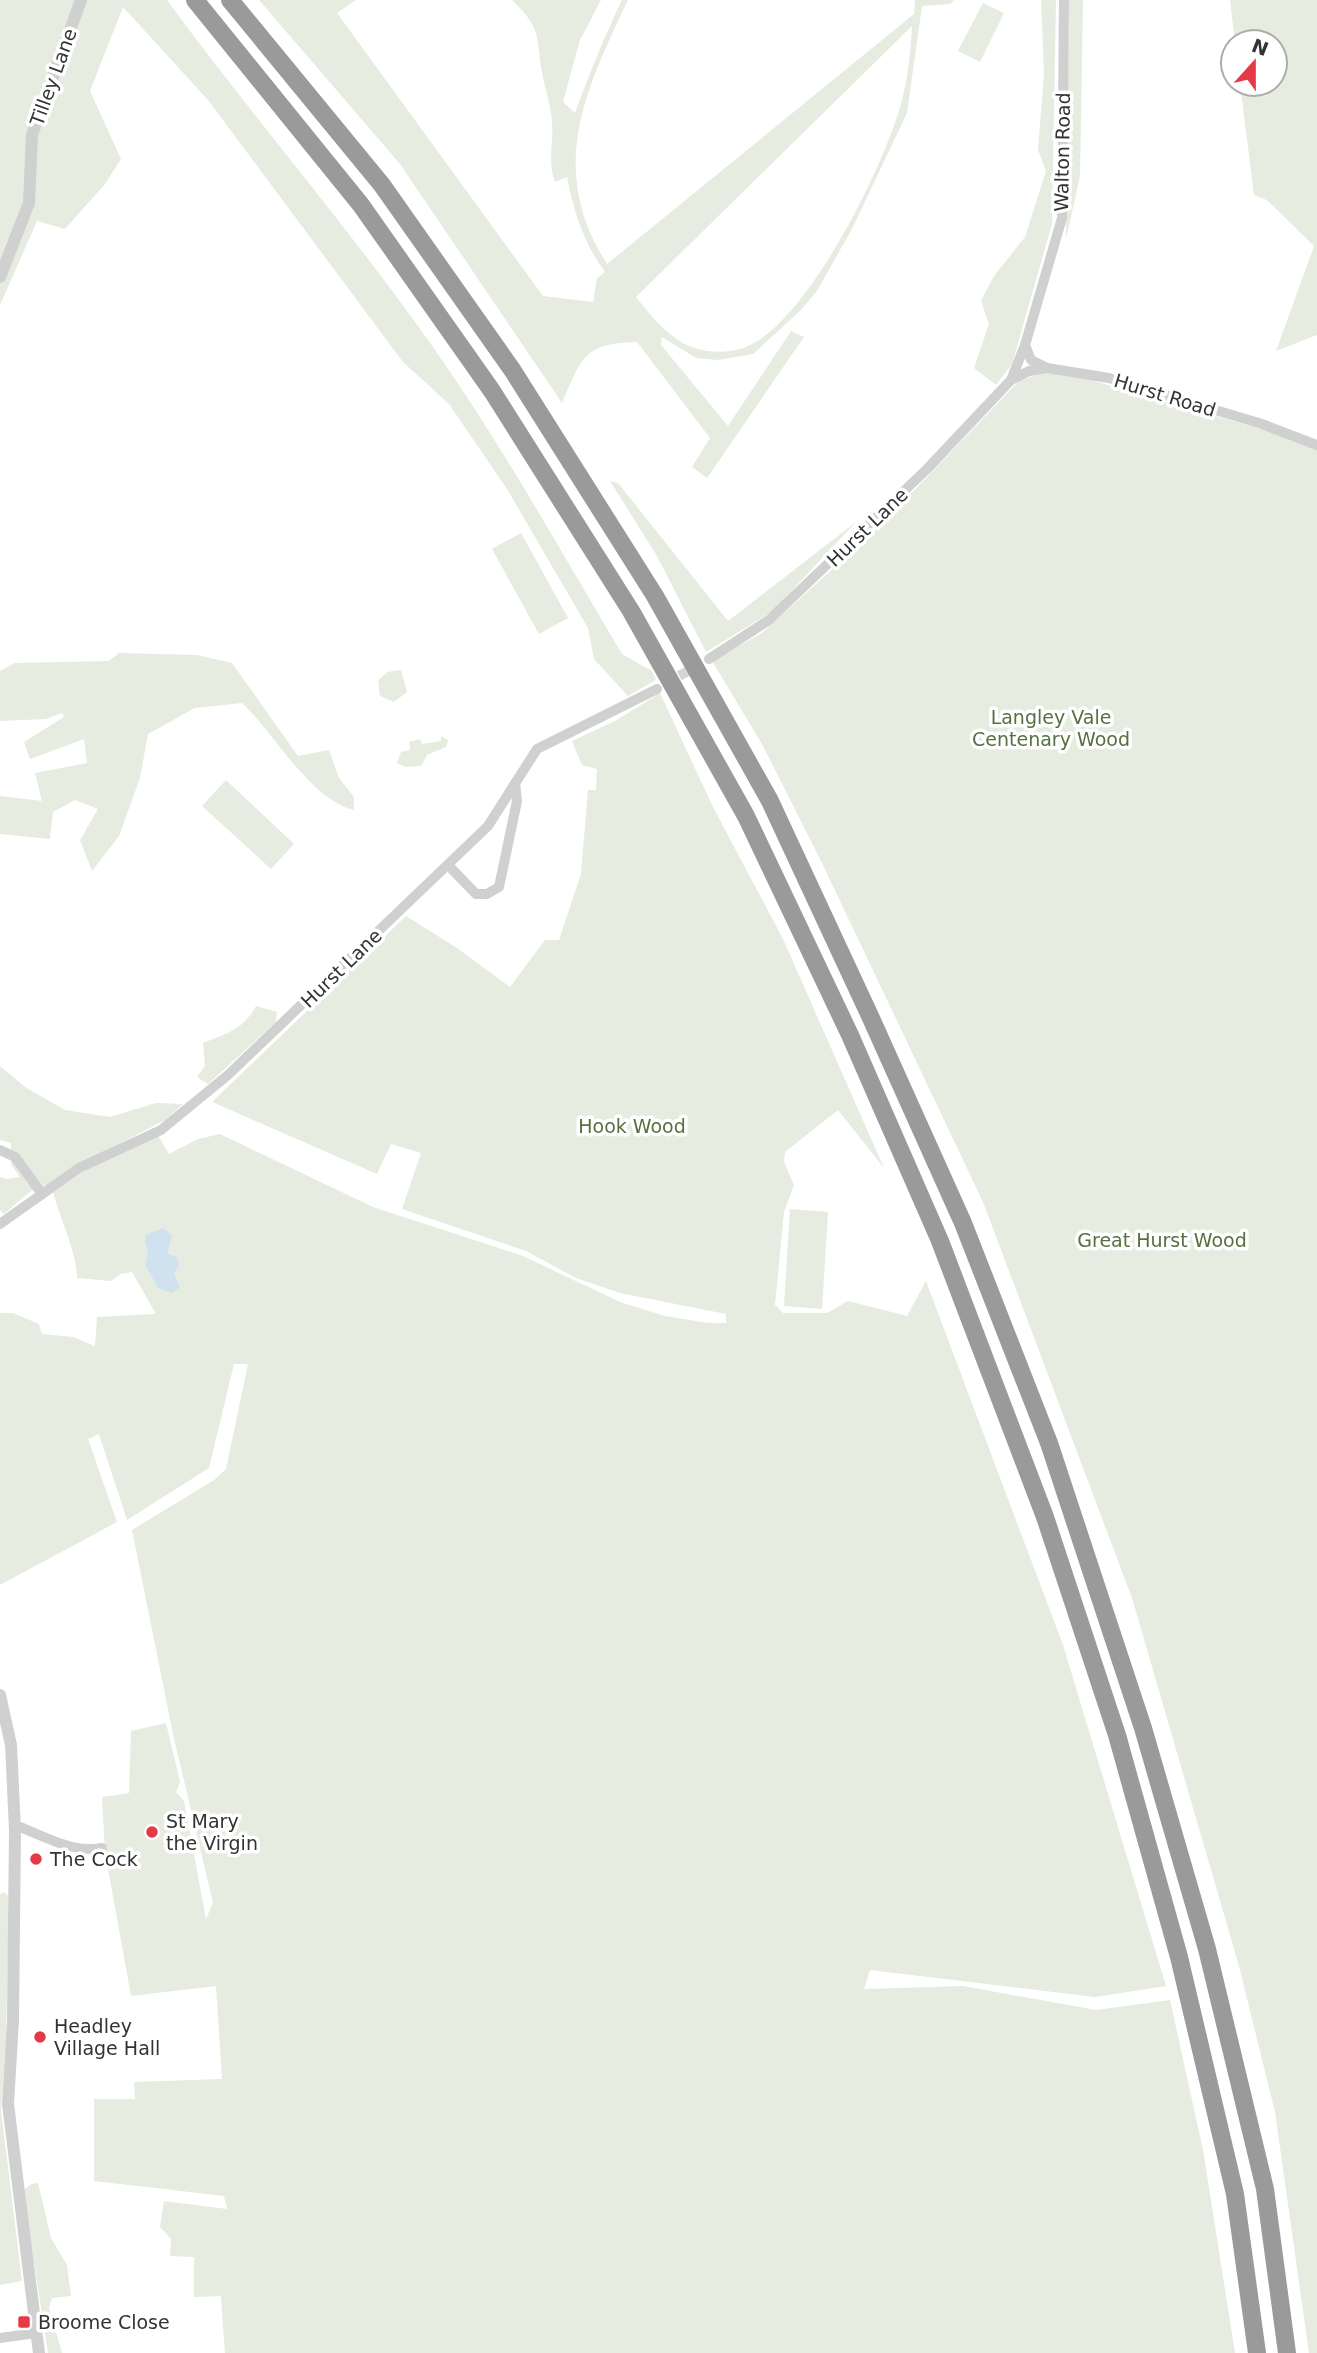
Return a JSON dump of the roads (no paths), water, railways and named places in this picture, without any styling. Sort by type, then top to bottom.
[{"type":"highway","points":[[195,0],[362,205],[522,437],[632,611],[727,782],[850,1035],[940,1241],[1045,1517],[1117,1735],[1179,1957],[1235,2194],[1257,2353]]},
{"type":"highway","points":[[230,0],[389,196],[513,371],[647,584],[770,801],[963,1223],[1049,1443],[1143,1728],[1213,1974],[1265,2189],[1287,2353]]},
{"type":"street","name":"Tilley Lane","points":[[0,276],[29,202],[32,135],[81,0]]},
{"type":"street","name":"Walton Road","points":[[1012,380],[1062,218],[1064,0]]},
{"type":"street","points":[[1025,345],[1031,360],[1047,368]]},
{"type":"street","name":"Hurst Road","points":[[1012,380],[1029,371],[1047,368],[1133,384],[1262,424],[1317,445]]},
{"type":"street","name":"Hurst Lane","points":[[709,660],[769,621],[927,469],[1012,380]]},
{"type":"street","name":"Hurst Lane","points":[[0,1224],[79,1168],[161,1130],[228,1075],[488,826],[537,749],[657,689]]},
{"type":"street","points":[[449,866],[476,894],[487,894],[499,887],[517,801],[515,783]]},
{"type":"street","points":[[0,1150],[15,1157],[42,1194]]},
{"type":"street","points":[[0,1695],[11,1745],[15,1825],[13,2020],[8,2104],[39,2353]]},
{"type":"street","points":[[15,1825],[89,1851],[102,1848]]},
{"type":"street","points":[[0,2338],[36,2333]]},
{"type":"water","points":[[163,1228],[172,1235],[168,1253],[177,1258],[179,1265],[174,1274],[180,1287],[172,1293],[158,1288],[145,1265],[148,1250],[146,1235]]},
{"type":"tunnel","points":[[666,683],[699,665]]},
{"type":"place","name":"St Mary the Virgin","points":[[152,1832]]},
{"type":"place","name":"The Cock","points":[[36,1859]]},
{"type":"place","name":"Headley Village Hall","points":[[40,2037]]},
{"type":"place","name":"Broome Close","points":[[24,2322]]},
{"type":"park label","name":"Langley Vale Centenary Wood","points":[[1051,728]]},
{"type":"park label","name":"Hook Wood","points":[[632,1126]]},
{"type":"park label","name":"Great Hurst Wood","points":[[1162,1240]]}]
